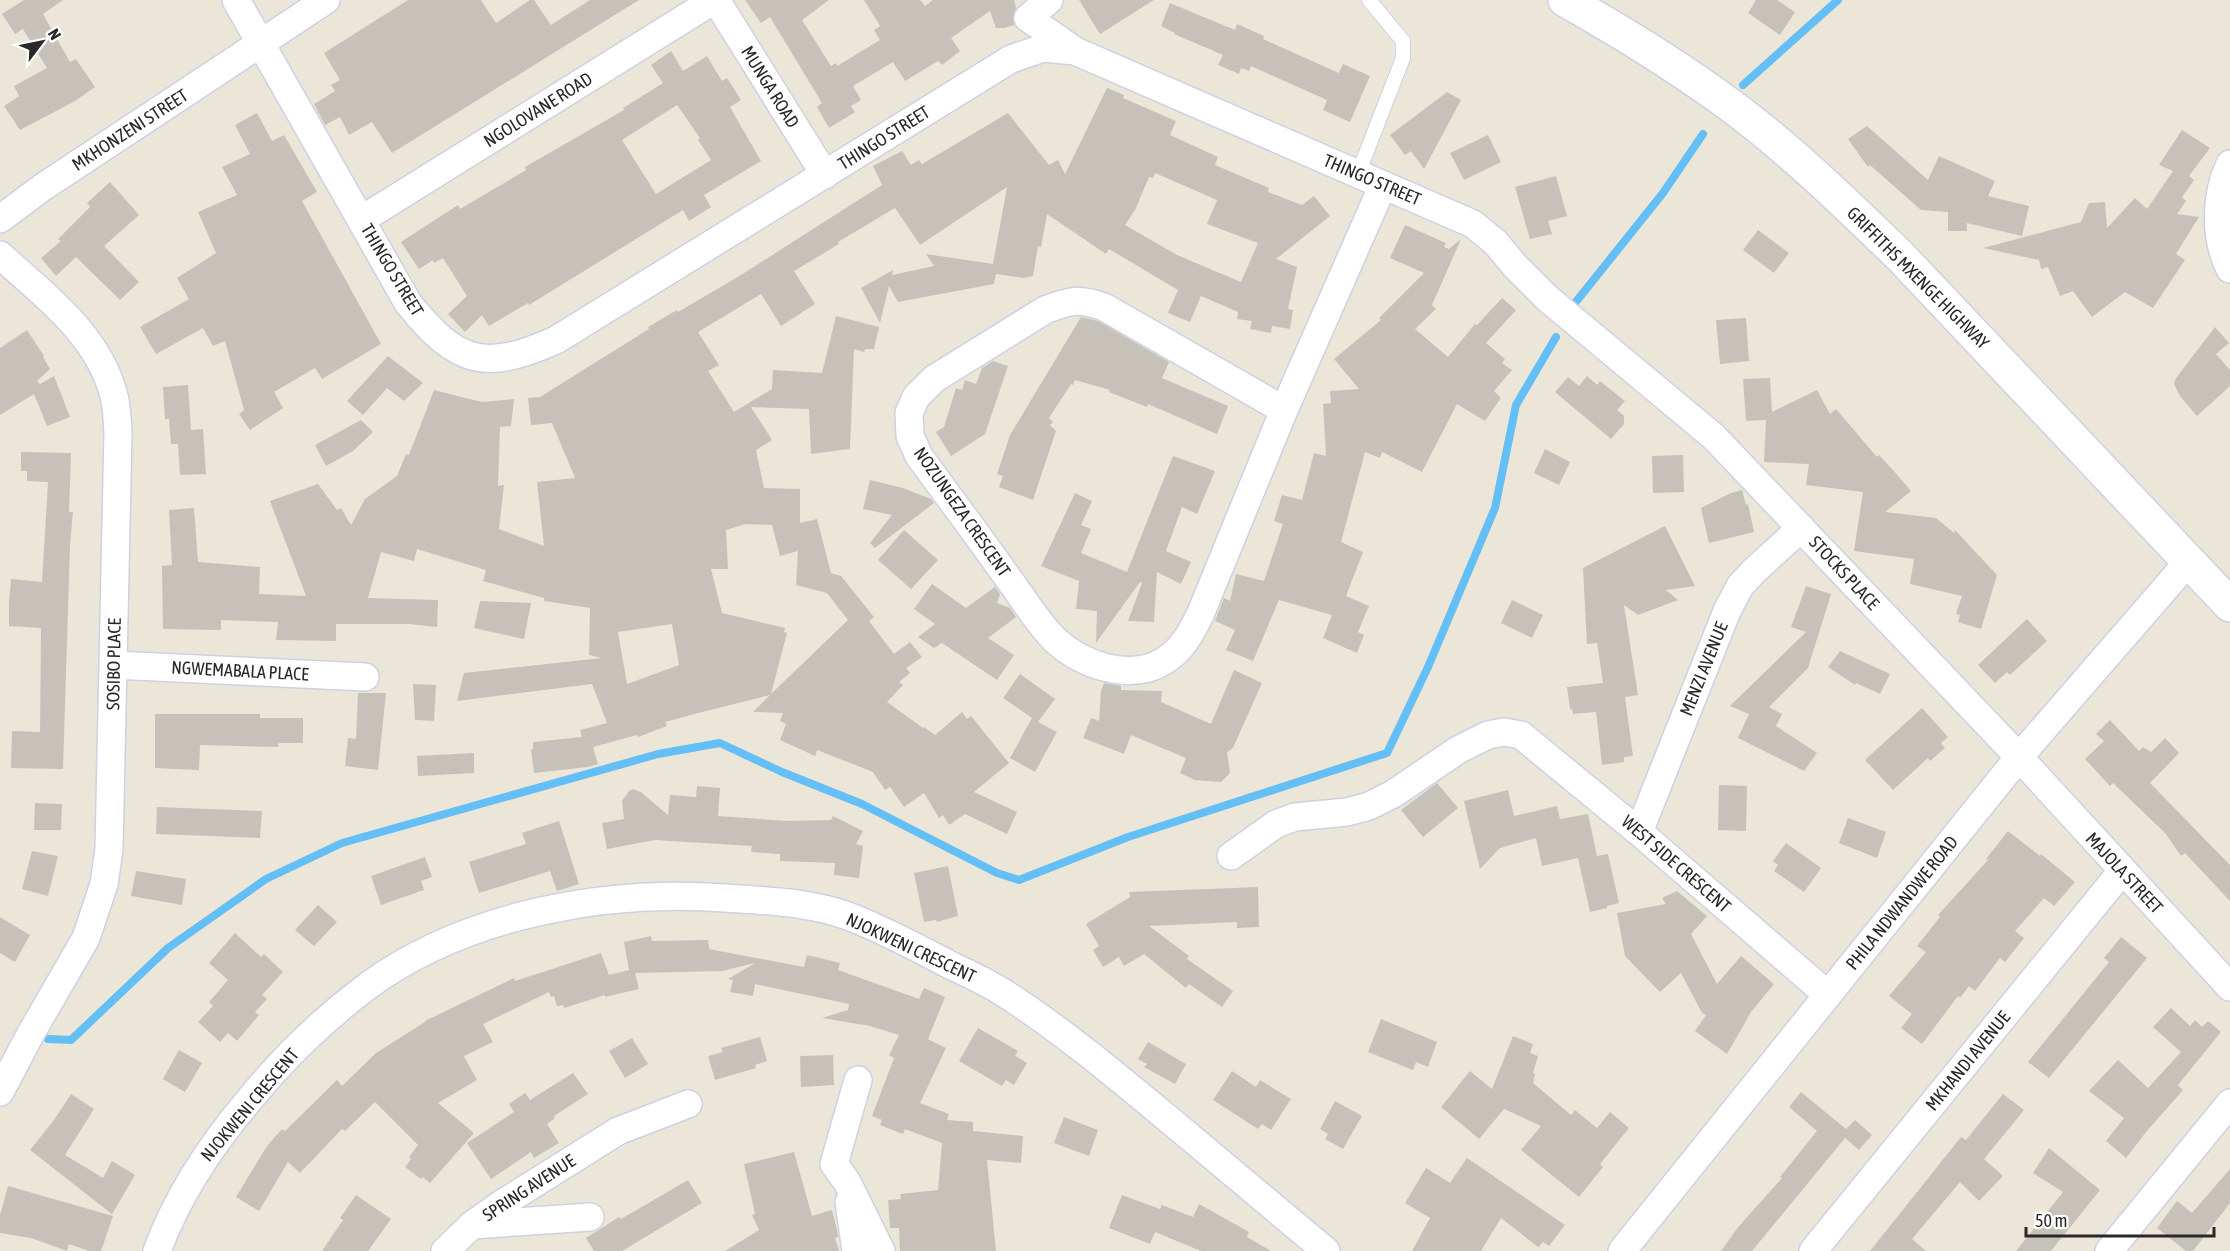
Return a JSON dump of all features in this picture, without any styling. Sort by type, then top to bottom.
[{"type":"street","name":"THINGO STREET","points":[[236,0],[408,303],[428,328],[448,346],[471,356],[497,358],[526,353],[556,340],[1011,59],[1043,48],[1075,51],[1473,224],[1495,242],[1547,298],[1663,394]]},
{"type":"street","name":"MKHONZENI STREET","points":[[0,219],[43,187],[326,0]]},
{"type":"street","name":"MUNGA ROAD","points":[[715,0],[825,175]]},
{"type":"street","name":"NGOLOVANE ROAD","points":[[361,220],[715,0]]},
{"type":"street","points":[[1049,0],[1028,18],[1075,51]]},
{"type":"street","name":"GRIFFITHS MXENGE HIGHWAY","points":[[1565,0],[1617,29],[1727,103],[1790,154],[1900,256],[2230,605]]},
{"type":"street","points":[[2230,164],[2219,205],[2220,235],[2225,260],[2230,269]]},
{"type":"street","name":"NOZUNGEZA CRESCENT","points":[[1284,410],[1104,307],[1085,300],[1065,303],[1045,310],[934,379],[916,397],[909,413],[910,436],[919,456],[1055,639],[1086,662],[1120,670],[1143,668],[1163,662],[1190,636],[1205,604],[1284,410],[1383,185]]},
{"type":"street","name":"SOSIBO PLACE","points":[[0,255],[70,320],[90,342],[105,367],[115,397],[118,432],[109,849],[102,893],[86,938],[0,1092]]},
{"type":"street","name":"STOCKS PLACE","points":[[1663,394],[1714,437],[2019,758]]},
{"type":"street","name":"MENZI AVENUE","points":[[1639,832],[1726,611],[1747,578],[1802,528]]},
{"type":"street","name":"PHILA NDWANDWE ROAD","points":[[1622,1251],[2019,758],[2189,561]]},
{"type":"street","name":"NGWEMABALA PLACE","points":[[114,665],[365,677]]},
{"type":"street","name":"WEST SIDE CRESCENT","points":[[1230,856],[1276,824],[1295,817],[1347,812],[1369,806],[1393,794],[1458,750],[1488,735],[1504,732],[1521,735],[1639,832],[1828,995]]},
{"type":"street","name":"MAJOLA STREET","points":[[2019,758],[2230,987]]},
{"type":"street","name":"MKHANDI AVENUE","points":[[1813,1251],[2122,872]]},
{"type":"street","name":"NJOKWENI CRESCENT","points":[[157,1251],[166,1227],[192,1176],[225,1129],[275,1068],[317,1028],[370,984],[416,957],[464,935],[518,916],[600,901],[694,896],[795,904],[850,916],[916,946],[1006,994],[1094,1057],[1326,1251]]},
{"type":"street","points":[[858,1080],[834,1164],[881,1251]]},
{"type":"street","points":[[2109,1251],[2230,1103]]},
{"type":"street","name":"SPRING AVENUE","points":[[445,1251],[472,1226],[503,1203],[618,1131],[688,1104]]},
{"type":"street","points":[[842,1178],[856,1251]]},
{"type":"street","points":[[472,1226],[590,1217]]},
{"type":"lane","points":[[1358,174],[1403,58],[1402,41],[1369,0]]},
{"type":"building","points":[[24,0],[63,0],[43,14],[70,62],[76,59],[95,87],[75,101],[20,130],[4,106],[19,96],[14,86],[47,68],[23,29],[15,34],[2,14]]},
{"type":"building","points":[[408,0],[481,0],[496,23],[530,0],[534,0],[551,25],[590,0],[639,0],[392,153],[372,122],[349,135],[340,117],[325,125],[314,104],[335,91],[331,85],[340,80],[324,53]]},
{"type":"building","points":[[745,0],[829,0],[802,20],[831,66],[836,63],[837,66],[880,40],[874,30],[880,26],[864,0],[920,0],[925,6],[933,0],[1014,0],[1016,8],[1013,15],[1014,25],[996,28],[990,11],[951,38],[960,51],[942,65],[938,61],[905,81],[893,62],[853,86],[861,100],[851,106],[855,112],[829,128],[817,107],[822,103],[770,17],[761,23]]},
{"type":"building","points":[[1079,0],[1154,0],[1100,34]]},
{"type":"building","points":[[1756,0],[1777,0],[1795,12],[1780,35],[1748,13]]},
{"type":"building","points":[[1170,3],[1235,30],[1237,24],[1264,36],[1263,39],[1339,73],[1343,64],[1370,76],[1350,122],[1323,110],[1327,100],[1251,66],[1249,71],[1241,68],[1239,74],[1218,65],[1223,55],[1161,26]]},
{"type":"building","points":[[671,51],[683,71],[707,56],[722,81],[727,78],[741,100],[730,107],[761,161],[704,195],[711,207],[689,221],[683,210],[529,305],[528,303],[489,326],[482,315],[465,332],[448,314],[467,296],[443,258],[434,263],[433,260],[419,269],[401,242],[458,205],[460,209],[526,170],[525,167],[624,110],[623,108],[663,83],[651,65]],"holes":[[[677,105],[700,138],[698,140],[711,160],[656,194],[622,140]]]},
{"type":"building","points":[[1107,88],[1124,95],[1123,98],[1176,121],[1170,135],[1218,157],[1215,165],[1269,188],[1268,192],[1302,205],[1314,196],[1330,216],[1276,259],[1297,267],[1288,309],[1293,310],[1290,329],[1272,326],[1271,333],[1250,329],[1252,321],[1237,319],[1238,312],[1201,296],[1190,322],[1168,313],[1178,290],[1109,249],[1106,254],[1047,214],[1033,276],[1024,278],[996,274],[994,284],[898,302],[889,286],[880,323],[861,288],[893,270],[892,275],[934,266],[926,254],[993,264],[1007,187],[920,245],[895,208],[838,242],[839,244],[794,271],[815,304],[781,326],[761,294],[698,332],[719,365],[708,371],[734,412],[772,389],[773,370],[822,373],[836,316],[879,327],[874,349],[865,349],[864,352],[854,349],[850,449],[811,454],[809,409],[751,407],[772,440],[756,450],[764,488],[800,489],[800,523],[817,519],[831,573],[841,576],[874,617],[869,621],[894,654],[910,642],[922,657],[906,668],[910,673],[899,682],[903,685],[887,702],[935,735],[962,712],[967,719],[971,716],[1009,763],[974,792],[1017,812],[1007,834],[965,814],[949,825],[943,815],[939,818],[924,793],[904,807],[890,787],[885,790],[873,772],[817,750],[815,756],[780,740],[786,724],[780,721],[783,713],[753,712],[770,695],[665,722],[667,726],[638,737],[637,735],[593,747],[598,764],[534,773],[531,749],[533,749],[533,742],[582,737],[580,730],[607,723],[592,684],[457,701],[464,673],[602,658],[589,655],[590,608],[544,601],[544,598],[483,581],[486,570],[417,549],[414,561],[381,552],[368,598],[438,600],[437,627],[409,624],[336,624],[336,641],[276,640],[278,622],[221,620],[221,630],[163,629],[162,566],[172,565],[169,510],[194,508],[198,562],[260,567],[259,594],[306,596],[270,501],[318,484],[337,510],[341,508],[351,525],[365,499],[397,476],[406,454],[409,455],[434,390],[482,402],[514,399],[511,426],[500,427],[498,486],[504,485],[499,529],[544,546],[537,482],[575,478],[552,423],[531,425],[528,398],[540,397],[649,329],[648,327],[741,275],[882,185],[873,166],[902,151],[911,165],[919,160],[922,164],[1008,113],[1049,165],[1058,160],[1065,174]],"holes":[[[1155,173],[1217,200],[1207,224],[1258,243],[1241,282],[1177,255],[1125,225],[1135,210],[1149,177],[1153,178]],[[746,524],[772,525],[780,556],[798,551],[796,585],[827,593],[848,620],[771,694],[787,633],[784,632],[785,628],[722,613],[711,569],[728,569],[726,530]],[[672,624],[679,665],[627,684],[618,632]]]},
{"type":"building","points":[[1447,92],[1461,100],[1424,169],[1411,151],[1405,155],[1390,135]]},
{"type":"building","points":[[257,113],[272,141],[284,135],[317,192],[302,201],[381,344],[322,379],[315,368],[274,392],[283,408],[250,430],[239,414],[244,410],[225,341],[213,346],[203,328],[156,354],[140,327],[189,299],[177,278],[216,253],[198,212],[237,195],[222,167],[250,154],[235,125]]},
{"type":"building","points":[[1867,126],[1928,180],[1939,156],[1995,181],[1988,196],[2029,206],[2022,236],[1967,223],[1967,231],[1948,231],[1948,212],[1921,210],[1870,165],[1868,167],[1848,139]]},
{"type":"building","points":[[2182,130],[2210,148],[2189,176],[2194,180],[2182,197],[2186,201],[2177,214],[2199,217],[2176,254],[2185,260],[2153,308],[2125,292],[2092,317],[2073,291],[2060,296],[2048,267],[2041,269],[2039,260],[1983,248],[2081,222],[2089,203],[2105,202],[2107,228],[2135,198],[2147,209],[2173,171],[2159,165]]},
{"type":"building","points":[[1488,135],[1501,162],[1464,180],[1450,153]]},
{"type":"building","points":[[1556,176],[1567,216],[1548,221],[1552,234],[1530,239],[1515,187]]},
{"type":"building","points":[[110,182],[139,215],[104,246],[139,282],[120,300],[76,257],[56,276],[41,258],[61,241],[58,239],[90,207],[87,203]]},
{"type":"building","points":[[1405,225],[1446,243],[1444,247],[1449,249],[1461,239],[1432,305],[1436,309],[1415,329],[1448,357],[1475,324],[1477,325],[1502,298],[1516,310],[1486,343],[1505,359],[1502,363],[1512,370],[1494,391],[1501,398],[1485,421],[1457,404],[1422,472],[1382,452],[1380,458],[1365,452],[1341,542],[1363,552],[1346,596],[1369,606],[1358,632],[1364,635],[1357,653],[1323,638],[1332,615],[1279,600],[1253,661],[1226,650],[1235,630],[1215,621],[1224,598],[1230,601],[1236,574],[1264,581],[1283,524],[1274,521],[1282,495],[1302,500],[1314,453],[1326,456],[1323,404],[1331,403],[1330,391],[1359,389],[1334,359],[1381,320],[1379,318],[1424,273],[1390,258]]},
{"type":"building","points":[[1758,230],[1789,253],[1774,273],[1743,250]]},
{"type":"building","points":[[1081,317],[1098,321],[1169,362],[1162,378],[1228,406],[1217,434],[1148,404],[1147,407],[1109,392],[1110,390],[1075,380],[1049,418],[1053,422],[1050,425],[1056,431],[1033,500],[999,487],[1003,476],[997,474],[1010,435]]},
{"type":"building","points":[[1746,318],[1749,361],[1720,364],[1716,320]]},
{"type":"building","points":[[2215,327],[2229,343],[2216,354],[2230,370],[2230,386],[2197,416],[2180,396],[2174,384],[2176,378]]},
{"type":"building","points":[[27,330],[50,369],[37,381],[40,384],[54,376],[70,417],[47,426],[34,394],[0,415],[0,348]]},
{"type":"building","points":[[388,356],[423,383],[404,401],[387,388],[363,415],[347,401]]},
{"type":"building","points":[[993,361],[1008,366],[985,434],[951,456],[936,432],[944,427],[956,388],[962,390],[965,380],[976,384],[982,368]]},
{"type":"building","points":[[1587,376],[1597,385],[1600,381],[1625,401],[1617,410],[1624,416],[1624,424],[1611,439],[1555,392],[1568,377],[1579,386]]},
{"type":"building","points":[[1770,378],[1772,412],[1817,390],[1830,414],[1836,409],[1877,457],[1879,455],[1893,470],[1911,491],[1885,512],[1936,518],[1954,533],[1955,530],[1997,575],[1981,629],[1958,622],[1960,615],[1956,614],[1962,596],[1910,584],[1914,559],[1854,551],[1863,492],[1806,485],[1809,464],[1764,462],[1766,420],[1746,421],[1743,379]]},
{"type":"building","points":[[188,385],[191,430],[203,429],[206,474],[180,475],[178,444],[171,444],[169,419],[165,419],[163,387]]},
{"type":"building","points":[[361,420],[373,432],[353,451],[326,466],[315,445]]},
{"type":"building","points":[[1545,449],[1570,462],[1559,485],[1534,473]]},
{"type":"building","points":[[21,452],[71,453],[69,512],[73,512],[63,769],[11,768],[12,731],[40,732],[41,628],[9,626],[11,579],[42,582],[48,482],[27,481],[27,471],[21,471]]},
{"type":"building","points":[[1683,455],[1684,492],[1653,493],[1652,456]]},
{"type":"building","points":[[1173,456],[1215,471],[1197,514],[1182,507],[1166,551],[1191,562],[1181,584],[1157,572],[1154,622],[1128,621],[1142,583],[1140,582],[1096,643],[1097,611],[1076,609],[1079,581],[1041,566],[1075,493],[1092,501],[1081,525],[1091,529],[1081,553],[1127,572]]},
{"type":"building","points":[[870,480],[903,488],[931,499],[934,503],[875,548],[870,543],[892,515],[863,509]]},
{"type":"building","points":[[1742,490],[1746,505],[1748,504],[1754,532],[1709,543],[1701,508]]},
{"type":"building","points":[[1665,526],[1695,586],[1666,590],[1678,600],[1638,615],[1624,605],[1638,695],[1625,697],[1633,756],[1624,757],[1624,762],[1602,765],[1596,712],[1573,714],[1570,709],[1567,687],[1603,683],[1597,643],[1587,644],[1583,568]]},
{"type":"building","points":[[904,530],[938,560],[911,589],[878,560]]},
{"type":"building","points":[[932,584],[966,608],[995,587],[1000,594],[997,603],[1010,608],[1016,617],[988,638],[1014,655],[997,680],[942,643],[934,648],[918,637],[935,624],[914,609]]},
{"type":"building","points":[[1806,586],[1831,594],[1808,668],[1769,707],[1782,714],[1776,726],[1817,753],[1804,771],[1738,738],[1749,714],[1730,706],[1806,632],[1791,627]]},
{"type":"building","points":[[1512,600],[1543,615],[1532,638],[1501,623]]},
{"type":"building","points":[[480,601],[531,603],[524,639],[474,628]]},
{"type":"building","points":[[2027,619],[2047,641],[2010,675],[2007,672],[1995,683],[1978,665]]},
{"type":"building","points":[[1840,651],[1890,674],[1880,694],[1856,683],[1855,685],[1828,667]]},
{"type":"building","points":[[1234,670],[1262,683],[1233,748],[1227,752],[1230,773],[1221,782],[1195,780],[1180,773],[1186,758],[1131,735],[1124,754],[1083,738],[1091,718],[1099,721],[1101,691],[1104,683],[1121,686],[1121,690],[1162,691],[1161,702],[1211,724]]},
{"type":"building","points":[[1020,674],[1055,699],[1038,722],[1057,732],[1035,772],[1010,758],[1032,718],[1003,698]]},
{"type":"building","points":[[413,684],[436,685],[434,721],[415,720]]},
{"type":"building","points":[[358,693],[386,693],[378,770],[345,766],[348,738],[356,739]]},
{"type":"building","points":[[1922,708],[1948,737],[1941,743],[1945,748],[1930,761],[1928,758],[1893,790],[1865,760]]},
{"type":"building","points":[[155,714],[260,714],[260,718],[303,718],[303,743],[278,743],[278,747],[200,745],[199,770],[155,768]]},
{"type":"building","points":[[2110,720],[2139,751],[2143,747],[2151,752],[2165,738],[2179,753],[2150,783],[2230,865],[2230,901],[2185,853],[2181,856],[2165,833],[2113,783],[2110,786],[2085,759],[2104,741],[2096,734]]},
{"type":"building","points":[[474,753],[474,773],[418,776],[417,756]]},
{"type":"building","points":[[1437,783],[1458,808],[1423,837],[1401,810]]},
{"type":"building","points":[[1719,785],[1747,786],[1746,831],[1718,830]]},
{"type":"building","points":[[697,786],[720,788],[718,816],[787,821],[831,820],[833,816],[863,831],[856,844],[863,846],[859,878],[834,875],[835,863],[780,861],[780,854],[751,852],[752,846],[655,840],[607,849],[602,823],[624,819],[622,801],[629,791],[633,789],[641,792],[668,815],[670,795],[696,797]]},
{"type":"building","points":[[1508,790],[1514,816],[1557,806],[1560,819],[1588,814],[1597,856],[1608,854],[1619,903],[1590,912],[1578,858],[1542,866],[1536,838],[1500,848],[1480,869],[1464,801]]},
{"type":"building","points":[[35,803],[62,804],[61,830],[34,830]]},
{"type":"building","points":[[157,807],[262,811],[260,838],[156,834]]},
{"type":"building","points":[[1848,818],[1886,832],[1877,858],[1839,843]]},
{"type":"building","points":[[559,821],[579,884],[557,891],[550,871],[479,893],[469,862],[526,844],[522,833]]},
{"type":"building","points":[[2008,831],[2075,882],[2054,906],[2044,898],[2015,931],[2024,938],[2005,962],[2000,958],[1975,991],[1969,986],[1960,998],[1958,996],[1922,1044],[1901,1028],[1912,1014],[1889,996],[1926,952],[1917,946],[1940,917],[1938,915],[1988,860],[1986,859]]},
{"type":"building","points":[[1786,843],[1821,868],[1804,892],[1774,871],[1778,865],[1773,861]]},
{"type":"building","points":[[32,851],[58,856],[48,896],[22,889]]},
{"type":"building","points":[[425,857],[432,877],[421,881],[424,890],[381,905],[371,876]]},
{"type":"building","points":[[948,866],[958,916],[937,922],[936,920],[924,922],[914,873]]},
{"type":"building","points":[[136,871],[186,879],[182,905],[131,896]]},
{"type":"building","points":[[1258,887],[1259,927],[1237,928],[1237,922],[1149,926],[1189,956],[1187,959],[1233,991],[1222,1007],[1189,984],[1186,988],[1144,954],[1124,966],[1119,957],[1103,967],[1093,950],[1099,946],[1086,924],[1130,897],[1129,892]]},
{"type":"building","points":[[1677,891],[1707,916],[1691,934],[1717,984],[1741,956],[1774,984],[1751,1012],[1727,1054],[1695,1031],[1706,1015],[1702,1013],[1681,973],[1660,992],[1625,956],[1617,913],[1666,904],[1662,898]]},
{"type":"building","points":[[318,905],[337,922],[314,946],[295,930]]},
{"type":"building","points":[[0,917],[30,935],[15,962],[0,953]]},
{"type":"building","points":[[235,933],[261,957],[264,954],[283,972],[262,995],[267,999],[255,1012],[259,1015],[237,1041],[228,1033],[220,1042],[198,1022],[213,1006],[209,1002],[228,980],[209,963]]},
{"type":"building","points":[[651,936],[652,941],[708,940],[709,949],[804,967],[807,955],[840,963],[838,970],[919,999],[924,988],[945,997],[928,1039],[946,1048],[920,1103],[949,1114],[947,1120],[973,1122],[973,1131],[1023,1136],[1021,1163],[987,1160],[996,1251],[900,1251],[899,1228],[890,1228],[888,1200],[901,1199],[900,1194],[938,1190],[942,1143],[905,1129],[903,1134],[880,1125],[882,1120],[872,1116],[894,1058],[889,1055],[899,1035],[870,1026],[822,1018],[848,1010],[849,1004],[755,984],[753,996],[730,992],[733,980],[728,979],[755,963],[722,971],[635,973],[639,989],[605,997],[605,995],[564,1008],[563,1005],[557,1006],[554,996],[551,997],[549,992],[483,1024],[493,1042],[464,1056],[477,1080],[438,1103],[474,1133],[430,1183],[405,1167],[418,1145],[375,1102],[345,1131],[342,1129],[300,1173],[288,1162],[259,1211],[236,1197],[267,1146],[282,1129],[285,1131],[337,1080],[342,1086],[376,1053],[425,1021],[514,978],[515,981],[601,953],[609,975],[629,970],[624,942]]},
{"type":"building","points":[[2121,937],[2147,958],[2049,1078],[2028,1062],[2109,962],[2104,958]]},
{"type":"building","points":[[2171,1008],[2190,1026],[2195,1020],[2202,1027],[2208,1021],[2221,1032],[2178,1085],[2183,1090],[2126,1158],[2106,1141],[2124,1118],[2089,1091],[2118,1060],[2148,1088],[2181,1052],[2153,1027]]},
{"type":"building","points":[[1381,1019],[1437,1042],[1428,1067],[1416,1062],[1413,1070],[1368,1052]]},
{"type":"building","points":[[978,1028],[1018,1051],[1015,1056],[1027,1063],[1014,1085],[1006,1080],[1002,1086],[959,1061]]},
{"type":"building","points":[[1513,1036],[1533,1044],[1530,1053],[1538,1056],[1533,1073],[1535,1074],[1533,1083],[1571,1115],[1575,1110],[1597,1128],[1610,1112],[1629,1128],[1600,1164],[1603,1167],[1579,1197],[1521,1150],[1541,1126],[1504,1109],[1479,1139],[1441,1107],[1470,1071],[1492,1089]]},
{"type":"building","points":[[760,1037],[767,1061],[755,1065],[756,1068],[715,1080],[708,1056],[723,1052],[721,1048]]},
{"type":"building","points":[[632,1038],[648,1064],[625,1078],[609,1051]]},
{"type":"building","points":[[1148,1042],[1186,1064],[1175,1084],[1144,1067],[1147,1064],[1138,1059]]},
{"type":"building","points":[[179,1050],[202,1063],[185,1092],[163,1079]]},
{"type":"building","points":[[833,1055],[834,1085],[801,1087],[800,1056]]},
{"type":"building","points":[[1232,1071],[1256,1087],[1260,1080],[1291,1099],[1271,1130],[1262,1124],[1258,1129],[1213,1100]]},
{"type":"building","points":[[573,1073],[588,1094],[554,1116],[555,1118],[547,1124],[559,1143],[534,1158],[531,1152],[491,1179],[467,1143],[514,1112],[509,1104],[525,1093],[530,1100]]},
{"type":"building","points":[[1801,1092],[1846,1129],[1855,1120],[1872,1135],[1859,1150],[1845,1138],[1752,1251],[1721,1251],[1739,1226],[1782,1178],[1780,1177],[1817,1131],[1789,1107]]},
{"type":"building","points":[[71,1094],[94,1109],[65,1155],[103,1178],[112,1161],[135,1175],[112,1214],[30,1150]]},
{"type":"building","points":[[2003,1094],[2024,1110],[1984,1159],[2003,1176],[1979,1201],[1960,1182],[1912,1239],[1926,1251],[1870,1251],[1961,1137],[1966,1140]]},
{"type":"building","points":[[1335,1101],[1362,1116],[1343,1149],[1325,1139],[1328,1134],[1320,1129]]},
{"type":"building","points":[[1064,1117],[1098,1130],[1089,1156],[1054,1143]]},
{"type":"building","points":[[2049,1148],[2100,1190],[2051,1251],[2016,1251],[2063,1192],[2033,1173]]},
{"type":"building","points":[[794,1152],[812,1216],[832,1210],[839,1251],[725,1251],[759,1230],[752,1215],[755,1214],[744,1164]]},
{"type":"building","points":[[1467,1158],[1565,1225],[1549,1246],[1543,1242],[1538,1247],[1501,1218],[1481,1251],[1412,1251],[1430,1218],[1405,1203],[1426,1168],[1450,1183]]},
{"type":"building","points":[[2230,1169],[2230,1203],[2193,1251],[2186,1251],[2157,1228],[2177,1201],[2192,1213]]},
{"type":"building","points":[[688,1180],[702,1203],[622,1251],[594,1251],[586,1238],[619,1217],[621,1219]]},
{"type":"building","points":[[8,1186],[113,1216],[101,1251],[89,1251],[69,1244],[67,1251],[31,1238],[0,1233],[0,1215]]},
{"type":"building","points":[[356,1195],[391,1219],[368,1251],[322,1251],[343,1220],[340,1218]]},
{"type":"building","points":[[1122,1195],[1160,1209],[1162,1205],[1193,1217],[1199,1204],[1249,1232],[1247,1237],[1271,1251],[1201,1251],[1155,1232],[1150,1244],[1109,1228]]},
{"type":"waterway","points":[[1743,85],[1838,0]]},
{"type":"waterway","points":[[1575,303],[1663,193],[1703,134]]},
{"type":"waterway","points":[[48,1039],[71,1040],[168,948],[266,879],[342,843],[658,754],[720,743],[782,772],[862,804],[997,873],[1019,880],[1128,837],[1387,753],[1428,667],[1495,508],[1516,405],[1556,337]]}]
